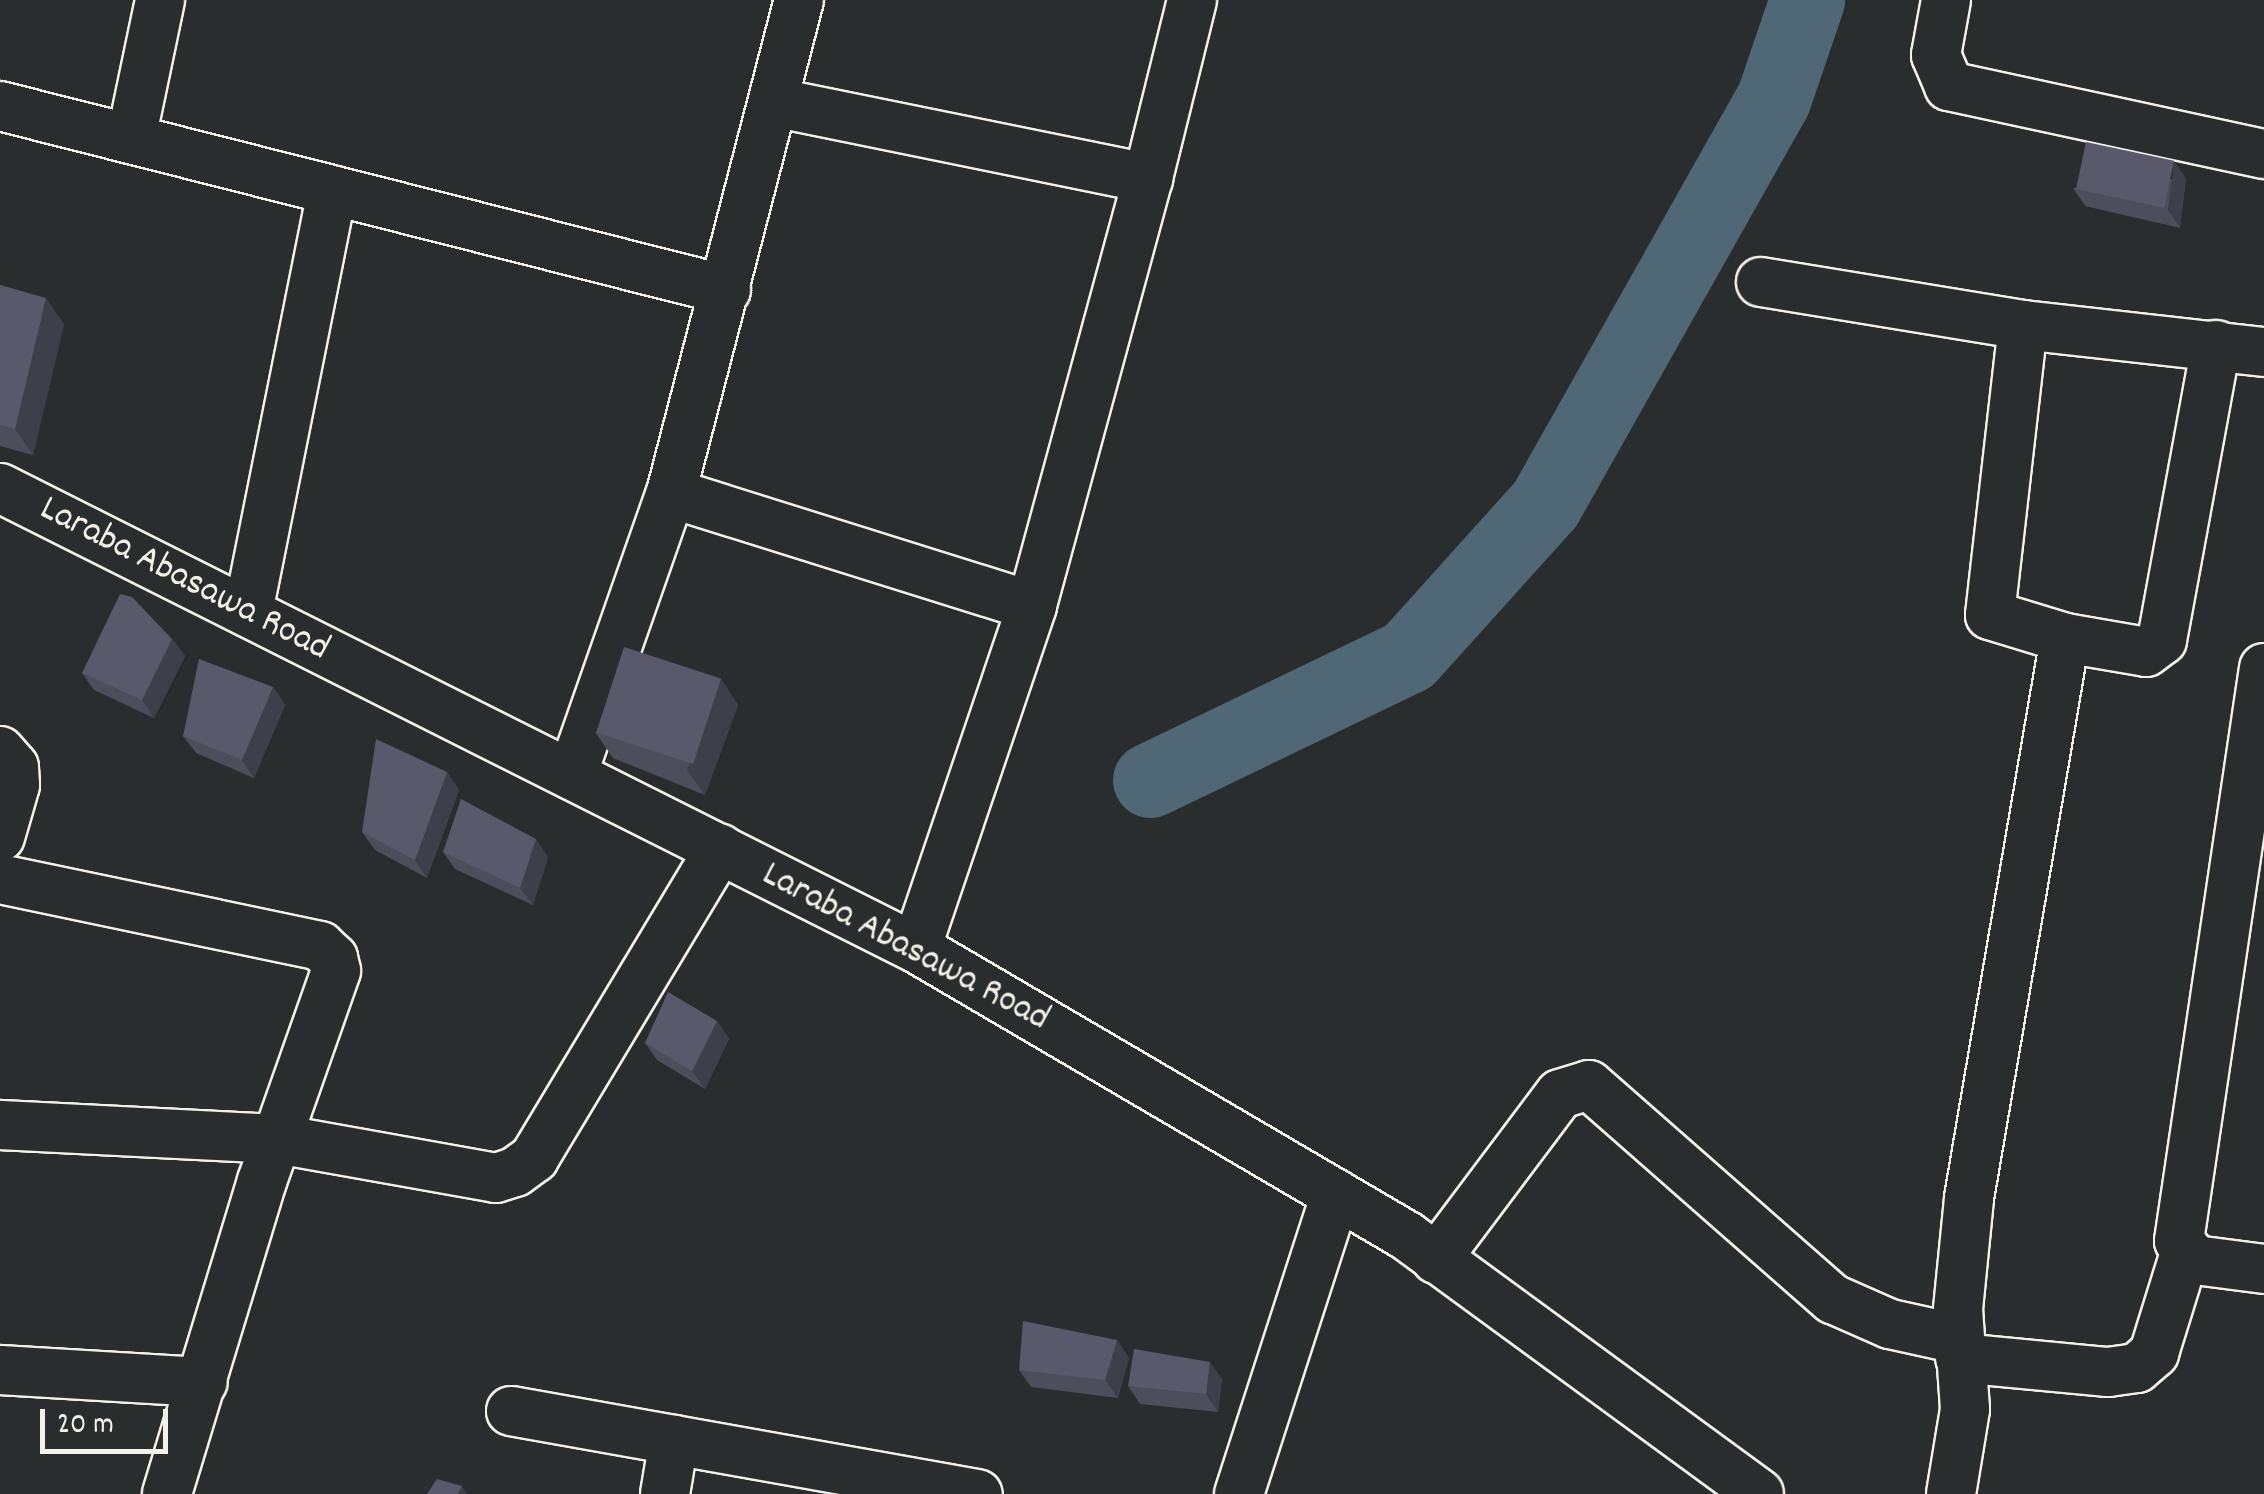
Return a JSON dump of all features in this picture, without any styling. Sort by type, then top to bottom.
[{"type":"street","points":[[130,140],[160,0]]},
{"type":"street","points":[[572,775],[671,493],[799,0]]},
{"type":"street","points":[[916,948],[1032,606],[1192,0]]},
{"type":"street","points":[[1946,0],[1936,55],[1950,86],[2264,154]]},
{"type":"street","points":[[773,102],[1148,178]]},
{"type":"street","points":[[0,106],[726,290]]},
{"type":"street","points":[[248,612],[332,190]]},
{"type":"street","points":[[1761,282],[2023,324],[2264,352]]},
{"type":"street","points":[[2023,324],[1987,600],[1999,622],[2146,652],[2162,640],[2216,345]]},
{"type":"street","name":"Laraba Abasawa Road","points":[[0,488],[916,948],[1336,1194],[1436,1258],[1759,1494]]},
{"type":"street","points":[[671,493],[1032,606]]},
{"type":"street","points":[[1952,1494],[1965,1409],[1959,1348],[1969,1198],[2065,638]]},
{"type":"street","points":[[2264,668],[2179,1241],[2186,1253],[2264,1269]]},
{"type":"street","points":[[0,751],[14,768],[16,785],[0,837]]},
{"type":"street","points":[[0,1125],[278,1138],[496,1178],[515,1172],[534,1158],[720,849]]},
{"type":"street","points":[[0,879],[320,946],[333,958],[336,971],[278,1138],[167,1494]]},
{"type":"street","points":[[1436,1258],[1560,1094],[1589,1085],[1833,1299],[1959,1348],[2108,1372],[2138,1368],[2154,1352],[2186,1253]]},
{"type":"street","points":[[1239,1494],[1336,1194]]},
{"type":"street","points":[[0,1370],[203,1382]]},
{"type":"street","points":[[511,1411],[978,1494]]},
{"type":"street","points":[[664,1494],[674,1440]]},
{"type":"building","points":[[2086,142],[2174,161],[2164,208],[2076,189]]},
{"type":"building","points":[[0,285],[46,298],[15,429],[0,425]]},
{"type":"building","points":[[120,594],[132,597],[172,639],[142,700],[82,673]]},
{"type":"building","points":[[624,647],[721,679],[693,764],[596,733]]},
{"type":"building","points":[[199,659],[273,687],[242,760],[183,736]]},
{"type":"building","points":[[376,739],[447,772],[415,860],[362,832]]},
{"type":"building","points":[[461,799],[536,839],[520,888],[443,852]]},
{"type":"building","points":[[668,992],[717,1021],[692,1071],[645,1043]]},
{"type":"building","points":[[1023,1321],[1117,1340],[1105,1380],[1019,1370]]},
{"type":"building","points":[[1134,1349],[1210,1362],[1206,1394],[1128,1386]]},
{"type":"building","points":[[437,1479],[462,1486],[458,1494],[427,1494]]},
{"type":"waterway","points":[[1150,780],[1408,656],[1545,504],[1773,100],[1807,0]]}]
